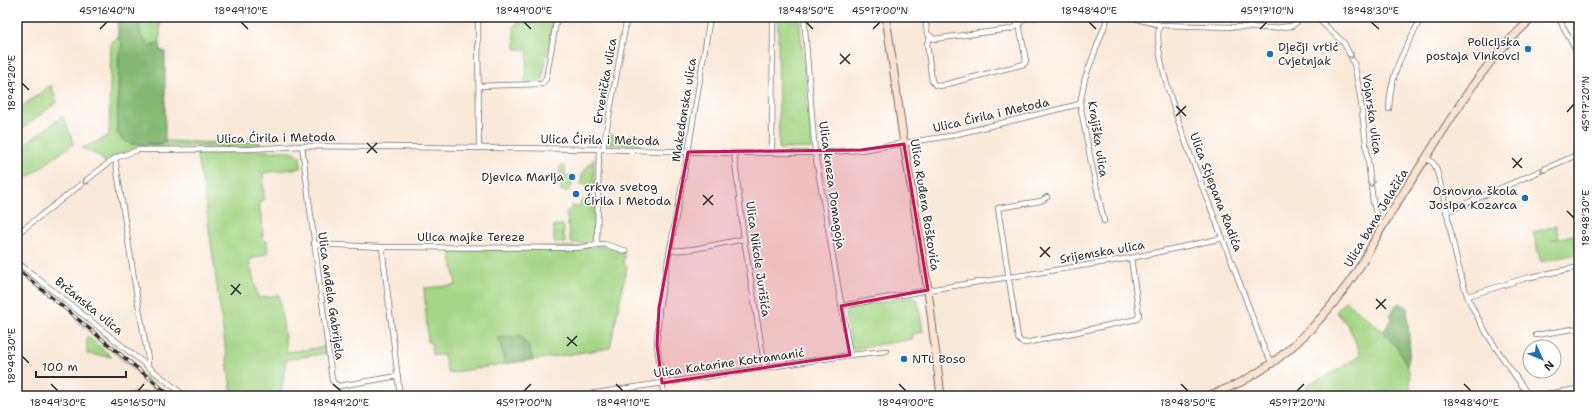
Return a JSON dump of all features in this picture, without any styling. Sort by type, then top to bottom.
[{"type":"main road","name":"Ulica Ruđera Boškovića","points":[[886,17],[904,144],[928,290],[941,396]]},
{"type":"main road","name":"Ulica bana Jelačića","points":[[1206,396],[1240,383],[1272,362],[1291,348],[1329,308],[1357,270],[1383,225],[1426,157],[1489,62],[1508,41],[1534,17]]},
{"type":"street","points":[[478,17],[479,148]]},
{"type":"street","points":[[479,86],[544,82],[546,79],[557,17]]},
{"type":"street","name":"Ervenička ulica","points":[[597,244],[601,149],[627,17]]},
{"type":"street","name":"Makedonska ulica","points":[[664,396],[657,345],[659,308],[671,251],[710,17]]},
{"type":"street","points":[[772,153],[773,17]]},
{"type":"street","name":"Ulica kneza Domagoja","points":[[804,17],[815,153],[850,355]]},
{"type":"street","points":[[925,17],[927,33],[934,39],[1011,29],[1024,19]]},
{"type":"street","points":[[1008,17],[1024,19],[1037,17]]},
{"type":"street","name":"Krajiška ulica","points":[[1104,221],[1080,104],[1085,78],[1105,21],[1108,17]]},
{"type":"street","points":[[1130,17],[1160,25],[1272,28],[1292,26],[1303,17]]},
{"type":"street","name":"Vojarska ulica","points":[[1316,17],[1344,43],[1354,63],[1360,95],[1373,202],[1378,221],[1383,225]]},
{"type":"street","points":[[1389,109],[1390,93],[1397,65],[1422,17]]},
{"type":"street","points":[[1558,17],[1579,56]]},
{"type":"street","points":[[930,37],[927,44],[932,81],[935,85],[940,86],[1024,64],[1026,61],[1019,24]]},
{"type":"street","name":"Ulica Stjepana Radića","points":[[1160,25],[1157,31],[1162,68],[1184,137],[1265,351],[1272,362]]},
{"type":"street","name":"Ulica Ćirila i Metoda","points":[[17,234],[116,158],[130,152],[144,149],[251,150],[302,146],[815,153],[861,150],[949,136],[1080,104]]},
{"type":"street","name":"Ulica anđela Gabrijela","points":[[302,146],[332,380],[339,386],[398,376]]},
{"type":"street","name":"Ulica Nikole Jurišića","points":[[734,153],[744,239],[765,368]]},
{"type":"street","points":[[1446,212],[1579,154]]},
{"type":"street","points":[[1426,157],[1431,160],[1436,168],[1453,246],[1468,296],[1482,325],[1531,396],[1579,389]]},
{"type":"street","name":"Brčanska ulica","points":[[116,158],[137,297],[148,358],[148,367]]},
{"type":"street","points":[[1047,197],[1041,201],[998,208],[1018,338],[1021,342],[1026,343],[1137,320],[1140,315],[1131,258]]},
{"type":"street","name":"Srijemska ulica","points":[[841,306],[928,290],[1131,258],[1223,238]]},
{"type":"street","points":[[671,251],[694,249],[744,239]]},
{"type":"street","name":"Ulica majke Tereze","points":[[314,244],[382,247],[577,248],[597,244],[610,245],[626,251]]},
{"type":"street","points":[[382,247],[400,396]]},
{"type":"street","name":"Brčanska ulica","points":[[17,262],[185,396]]},
{"type":"street","points":[[1468,296],[1526,278],[1579,267]]},
{"type":"street","points":[[1536,335],[1579,328]]},
{"type":"street","name":"Ulica Katarine Kotramanić","points":[[576,396],[850,355],[886,351]]},
{"type":"street","points":[[125,396],[142,392],[152,393],[157,396]]},
{"type":"highlighted area","points":[[904,144],[928,290],[841,306],[850,355],[662,383],[657,345],[659,308],[688,152],[861,150]]},
{"type":"green space","points":[[141,17],[160,17],[160,43],[149,45],[143,39],[139,29]]},
{"type":"green space","points":[[141,17],[139,29],[143,39],[149,45],[160,43],[160,51],[165,51],[165,143],[131,144],[123,140],[117,133],[119,54],[122,43],[118,38],[117,18]]},
{"type":"green space","points":[[518,17],[554,17],[542,81],[525,83],[528,50],[515,49],[514,25],[518,25]]},
{"type":"green space","points":[[778,17],[799,17],[812,148],[779,149]]},
{"type":"green space","points":[[118,38],[122,43],[119,54],[117,133],[123,139],[133,144],[144,145],[165,143],[166,141],[221,143],[260,142],[260,147],[166,146],[140,148],[128,151],[104,162],[97,155],[82,148],[109,136],[111,41]]},
{"type":"green space","points":[[51,85],[57,102],[17,133],[17,110]]},
{"type":"green space","points":[[63,116],[74,143],[27,178],[17,167],[17,150]]},
{"type":"green space","points":[[609,135],[614,135],[614,138],[639,142],[639,146],[609,144]]},
{"type":"green space","points":[[196,151],[287,151],[295,152],[300,157],[301,168],[263,173],[264,200],[260,201],[260,212],[262,215],[263,240],[267,241],[268,253],[249,260],[258,298],[279,295],[287,352],[326,347],[326,353],[286,360],[281,392],[283,396],[232,396],[204,192]]},
{"type":"green space","points":[[594,159],[594,190],[586,189],[587,184],[581,184],[582,174]]},
{"type":"green space","points":[[560,166],[565,166],[565,176],[573,176],[571,188],[568,191],[561,191]]},
{"type":"green space","points":[[583,200],[595,201],[595,208],[593,211],[596,214],[595,241],[591,243],[571,243],[566,212],[571,209],[571,206],[580,207],[580,203]]},
{"type":"green space","points":[[554,225],[563,225],[565,243],[554,242]]},
{"type":"green space","points":[[1556,226],[1559,238],[1551,240],[1573,235],[1577,254],[1541,262],[1533,232]]},
{"type":"green space","points":[[605,246],[612,248],[625,256],[623,262],[627,266],[610,348],[533,360],[529,347],[520,336],[500,338],[505,364],[448,373],[444,355],[432,355],[431,342],[428,342],[424,288],[456,285],[450,249]]},
{"type":"green space","points":[[910,297],[918,301],[923,332],[912,334],[913,339],[852,349],[846,315],[848,310],[853,307]]},
{"type":"green space","points":[[1345,301],[1380,329],[1396,346],[1407,365],[1410,380],[1410,396],[1308,396],[1310,395],[1306,385],[1327,376],[1360,356],[1351,332],[1336,312]]},
{"type":"green space","points":[[1398,303],[1407,307],[1410,353],[1407,366],[1398,349],[1383,332],[1393,317],[1389,315]]},
{"type":"green space","points":[[75,319],[167,396],[161,396],[143,377]]},
{"type":"green space","points":[[87,336],[112,357],[87,354]]},
{"type":"green space","points":[[520,336],[529,347],[533,360],[505,364],[499,338]]},
{"type":"railway","points":[[17,269],[171,396]]},
{"type":"place","name":"Policijska postaja Vinkovci","points":[[1528,49]]},
{"type":"place","name":"Dječji vrtić Cvjetnjak","points":[[1270,54]]},
{"type":"place","name":"Djevica Marija","points":[[572,177]]},
{"type":"place","name":"crkva svetog Ćirila i Metoda","points":[[576,194]]},
{"type":"place","name":"Osnovna škola Josipa Kozarca","points":[[1525,198]]},
{"type":"place","name":"NTL Boso","points":[[904,359]]}]
